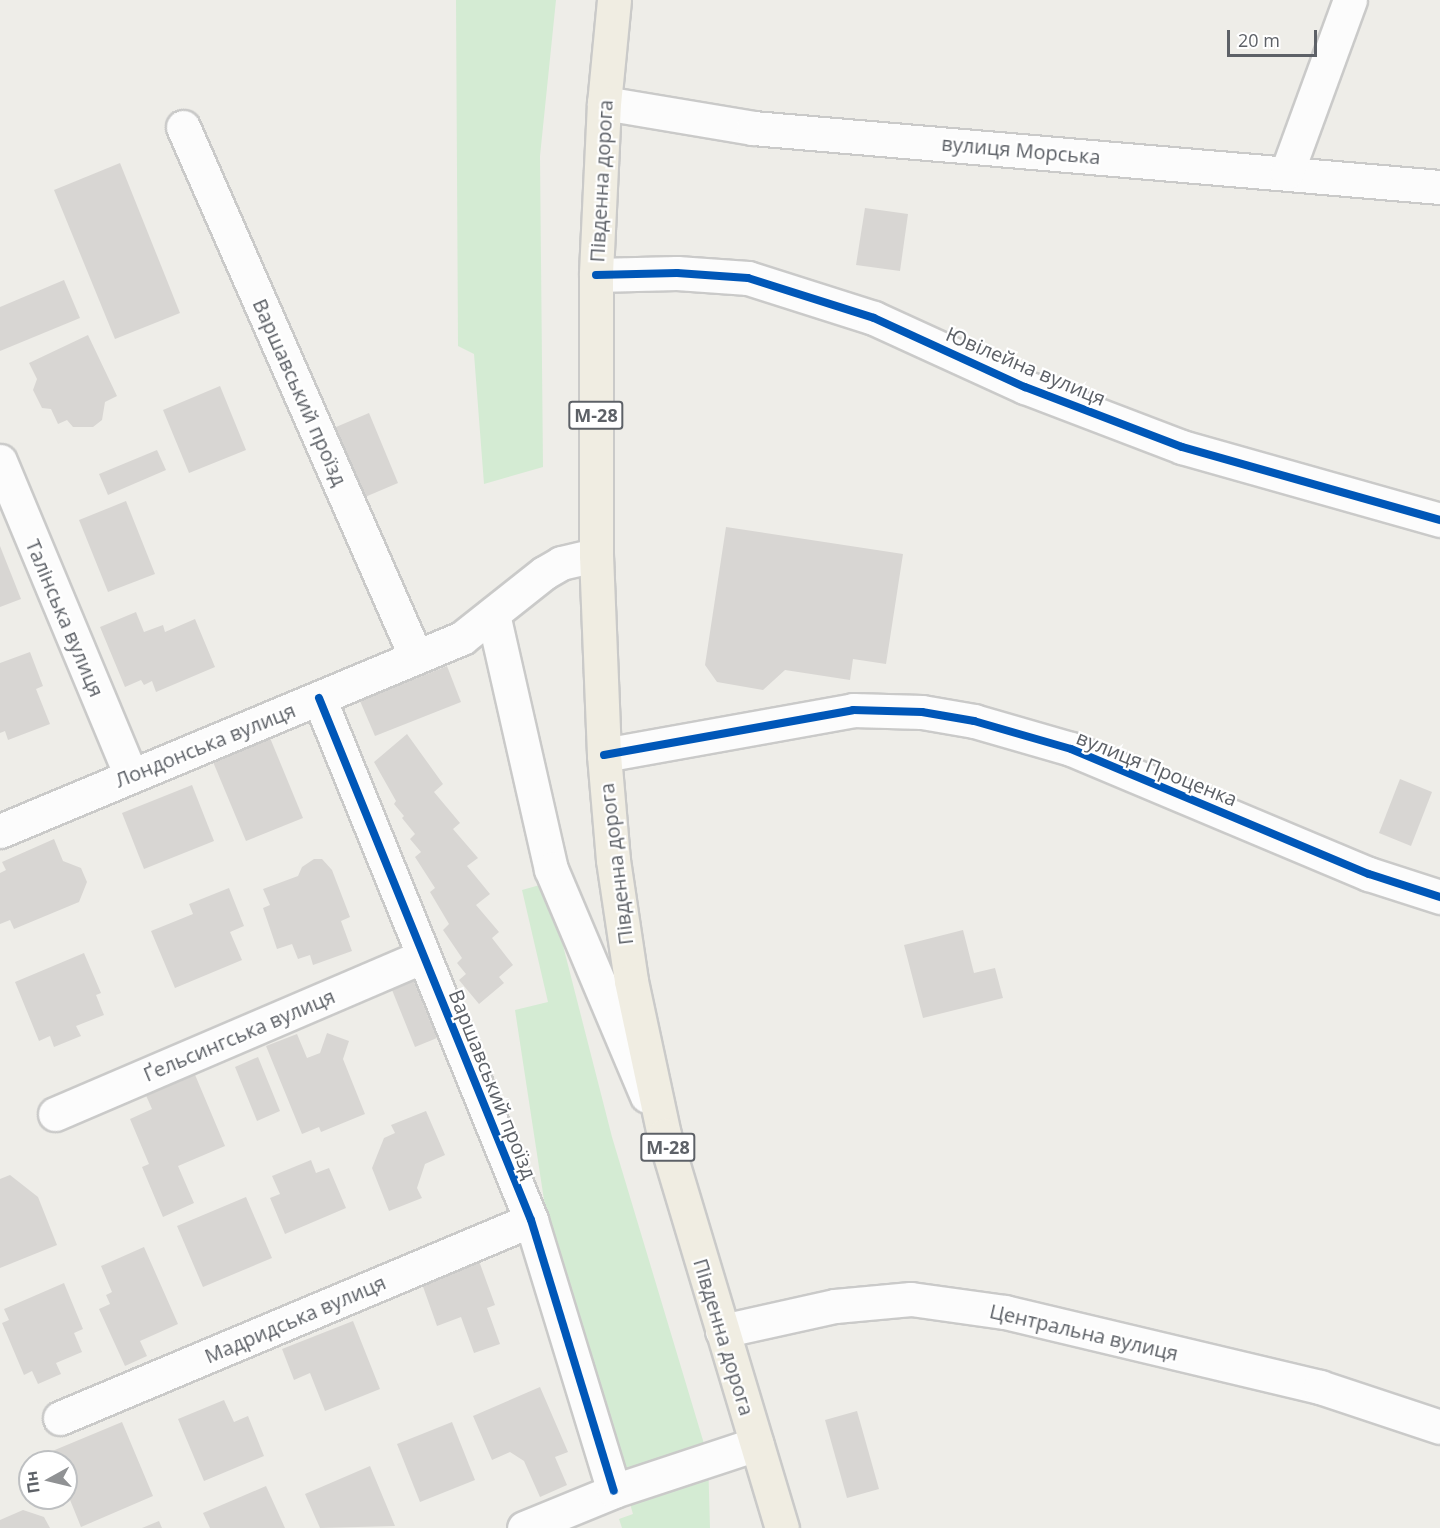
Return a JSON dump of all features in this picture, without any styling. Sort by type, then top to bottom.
[{"type":"highway","name":"Південна дорога","points":[[614,0],[604,103],[596,275],[596,555],[604,755],[613,860],[631,981],[664,1135],[782,1528]]},
{"type":"street","points":[[1287,172],[1350,0]]},
{"type":"street","name":"вулиця Морська","points":[[604,103],[753,128],[1287,172],[1440,187]]},
{"type":"street","name":"Варшавський проїзд","points":[[183,128],[416,657]]},
{"type":"street","name":"Ювілейна вулиця","points":[[596,275],[677,273],[748,278],[874,318],[1025,387],[1182,447],[1440,520]]},
{"type":"street","name":"Талінська вулиця","points":[[0,461],[7,496],[130,775]]},
{"type":"street","name":"Лондонська вулиця","points":[[0,831],[462,638],[544,573],[561,563],[596,555]]},
{"type":"street","points":[[493,614],[551,869],[664,1135]]},
{"type":"street","name":"Варшавський проїзд","points":[[319,698],[531,1220],[614,1491]]},
{"type":"street","name":"вулиця Проценка","points":[[604,755],[853,710],[921,712],[974,721],[1071,749],[1369,874],[1440,897]]},
{"type":"street","name":"Ґельсингська вулиця","points":[[55,1114],[423,956]]},
{"type":"street","name":"Мадридська вулиця","points":[[60,1418],[531,1220]]},
{"type":"street","name":"Центральна вулиця","points":[[722,1331],[835,1306],[911,1299],[935,1302],[1005,1312],[1320,1387],[1440,1427]]},
{"type":"street","points":[[524,1528],[614,1491],[756,1444]]},
{"type":"green space","points":[[456,0],[556,0],[540,156],[543,467],[484,484],[474,354],[458,346]]},
{"type":"green space","points":[[547,883],[612,1137],[708,1457],[710,1528],[622,1528],[619,1519],[633,1514],[546,1213],[515,1010],[548,1002],[522,890]]},
{"type":"building","points":[[120,163],[180,313],[115,339],[54,190]]},
{"type":"building","points":[[865,208],[908,214],[900,271],[856,265]]},
{"type":"building","points":[[64,280],[80,318],[0,351],[0,307]]},
{"type":"building","points":[[88,335],[117,396],[105,402],[102,420],[93,427],[73,427],[67,420],[58,424],[51,409],[42,408],[33,390],[37,379],[29,363]]},
{"type":"building","points":[[220,386],[246,450],[189,473],[163,410]]},
{"type":"building","points":[[369,413],[398,483],[358,500],[329,430]]},
{"type":"building","points":[[157,450],[166,470],[108,495],[99,474]]},
{"type":"building","points":[[126,501],[155,574],[108,592],[79,520]]},
{"type":"building","points":[[726,527],[903,554],[886,664],[853,659],[850,680],[785,670],[763,690],[717,682],[705,665]]},
{"type":"building","points":[[0,546],[21,599],[0,607]]},
{"type":"building","points":[[136,612],[144,632],[163,625],[165,632],[195,619],[215,667],[156,692],[152,681],[144,685],[141,680],[125,687],[100,627]]},
{"type":"building","points":[[30,652],[43,686],[36,689],[50,724],[8,740],[5,731],[0,733],[0,663]]},
{"type":"building","points":[[447,666],[461,702],[375,736],[360,701]]},
{"type":"building","points":[[268,733],[303,818],[246,841],[211,757]]},
{"type":"building","points":[[407,734],[443,784],[434,792],[460,823],[453,829],[478,858],[467,866],[490,894],[476,905],[499,932],[492,938],[513,965],[499,977],[504,983],[479,1004],[459,980],[466,974],[457,963],[462,958],[443,930],[449,924],[430,892],[435,888],[415,857],[421,852],[410,839],[415,834],[394,804],[396,801],[374,762]]},
{"type":"building","points":[[1400,779],[1432,792],[1411,846],[1379,833]]},
{"type":"building","points":[[192,785],[214,841],[144,869],[122,813]]},
{"type":"building","points":[[54,839],[63,861],[81,868],[87,882],[79,902],[14,929],[10,920],[0,924],[0,873],[6,870],[2,862]]},
{"type":"building","points":[[314,859],[322,859],[332,870],[350,917],[341,921],[352,951],[313,965],[310,955],[298,959],[292,944],[277,949],[263,908],[270,905],[263,889],[298,876],[302,867]]},
{"type":"building","points":[[229,888],[244,926],[230,932],[242,960],[175,988],[151,931],[193,914],[189,904]]},
{"type":"building","points":[[963,930],[974,973],[995,968],[1003,998],[923,1018],[904,945]]},
{"type":"building","points":[[84,953],[101,993],[96,995],[104,1015],[76,1026],[81,1036],[54,1047],[50,1036],[39,1041],[15,982]]},
{"type":"building","points":[[412,977],[437,1038],[415,1047],[390,985]]},
{"type":"building","points":[[327,1033],[349,1041],[343,1059],[365,1114],[321,1132],[319,1127],[302,1134],[266,1046],[297,1034],[307,1058],[320,1053]]},
{"type":"building","points":[[258,1057],[280,1111],[257,1121],[235,1067]]},
{"type":"building","points":[[193,1070],[225,1146],[178,1166],[194,1203],[163,1217],[142,1167],[149,1164],[130,1119],[152,1109],[144,1091]]},
{"type":"building","points":[[426,1111],[445,1155],[425,1164],[417,1188],[422,1198],[389,1211],[372,1168],[384,1138],[395,1133],[391,1125]]},
{"type":"building","points":[[311,1160],[316,1173],[329,1168],[346,1208],[285,1234],[270,1198],[280,1194],[272,1176]]},
{"type":"building","points":[[10,1175],[38,1197],[57,1245],[0,1268],[0,1179]]},
{"type":"building","points":[[246,1197],[272,1258],[203,1287],[177,1226]]},
{"type":"building","points":[[144,1247],[178,1324],[140,1341],[147,1356],[125,1366],[99,1309],[110,1304],[106,1295],[112,1292],[101,1266]]},
{"type":"building","points":[[479,1261],[495,1305],[487,1308],[500,1344],[474,1353],[461,1317],[437,1326],[421,1281]]},
{"type":"building","points":[[64,1283],[83,1329],[74,1333],[82,1352],[56,1363],[61,1374],[38,1384],[32,1371],[24,1375],[2,1323],[9,1320],[4,1309]]},
{"type":"building","points":[[353,1321],[380,1389],[325,1411],[310,1373],[294,1380],[282,1349]]},
{"type":"building","points":[[540,1387],[568,1452],[555,1457],[567,1485],[540,1497],[524,1461],[510,1452],[492,1460],[473,1416]]},
{"type":"building","points":[[224,1400],[234,1422],[248,1416],[264,1456],[204,1481],[178,1419]]},
{"type":"building","points":[[857,1411],[879,1489],[847,1498],[825,1420]]},
{"type":"building","points":[[122,1422],[153,1496],[81,1527],[74,1510],[78,1510],[78,1450],[55,1450]]},
{"type":"building","points":[[452,1422],[475,1480],[420,1502],[397,1444]]},
{"type":"building","points":[[370,1466],[395,1526],[320,1528],[305,1494]]},
{"type":"building","points":[[266,1486],[285,1528],[210,1528],[203,1513]]},
{"type":"building","points":[[23,1510],[44,1517],[50,1528],[0,1528],[0,1520]]},
{"type":"building","points":[[159,1521],[162,1528],[142,1528]]},
{"type":"cycle path","points":[[596,275],[677,273],[748,278],[874,318],[1025,387],[1182,447],[1440,520]]},
{"type":"cycle path","points":[[319,698],[531,1220],[614,1491]]},
{"type":"cycle path","points":[[604,755],[853,710],[922,712],[974,721],[1071,749],[1369,874],[1440,897]]}]
